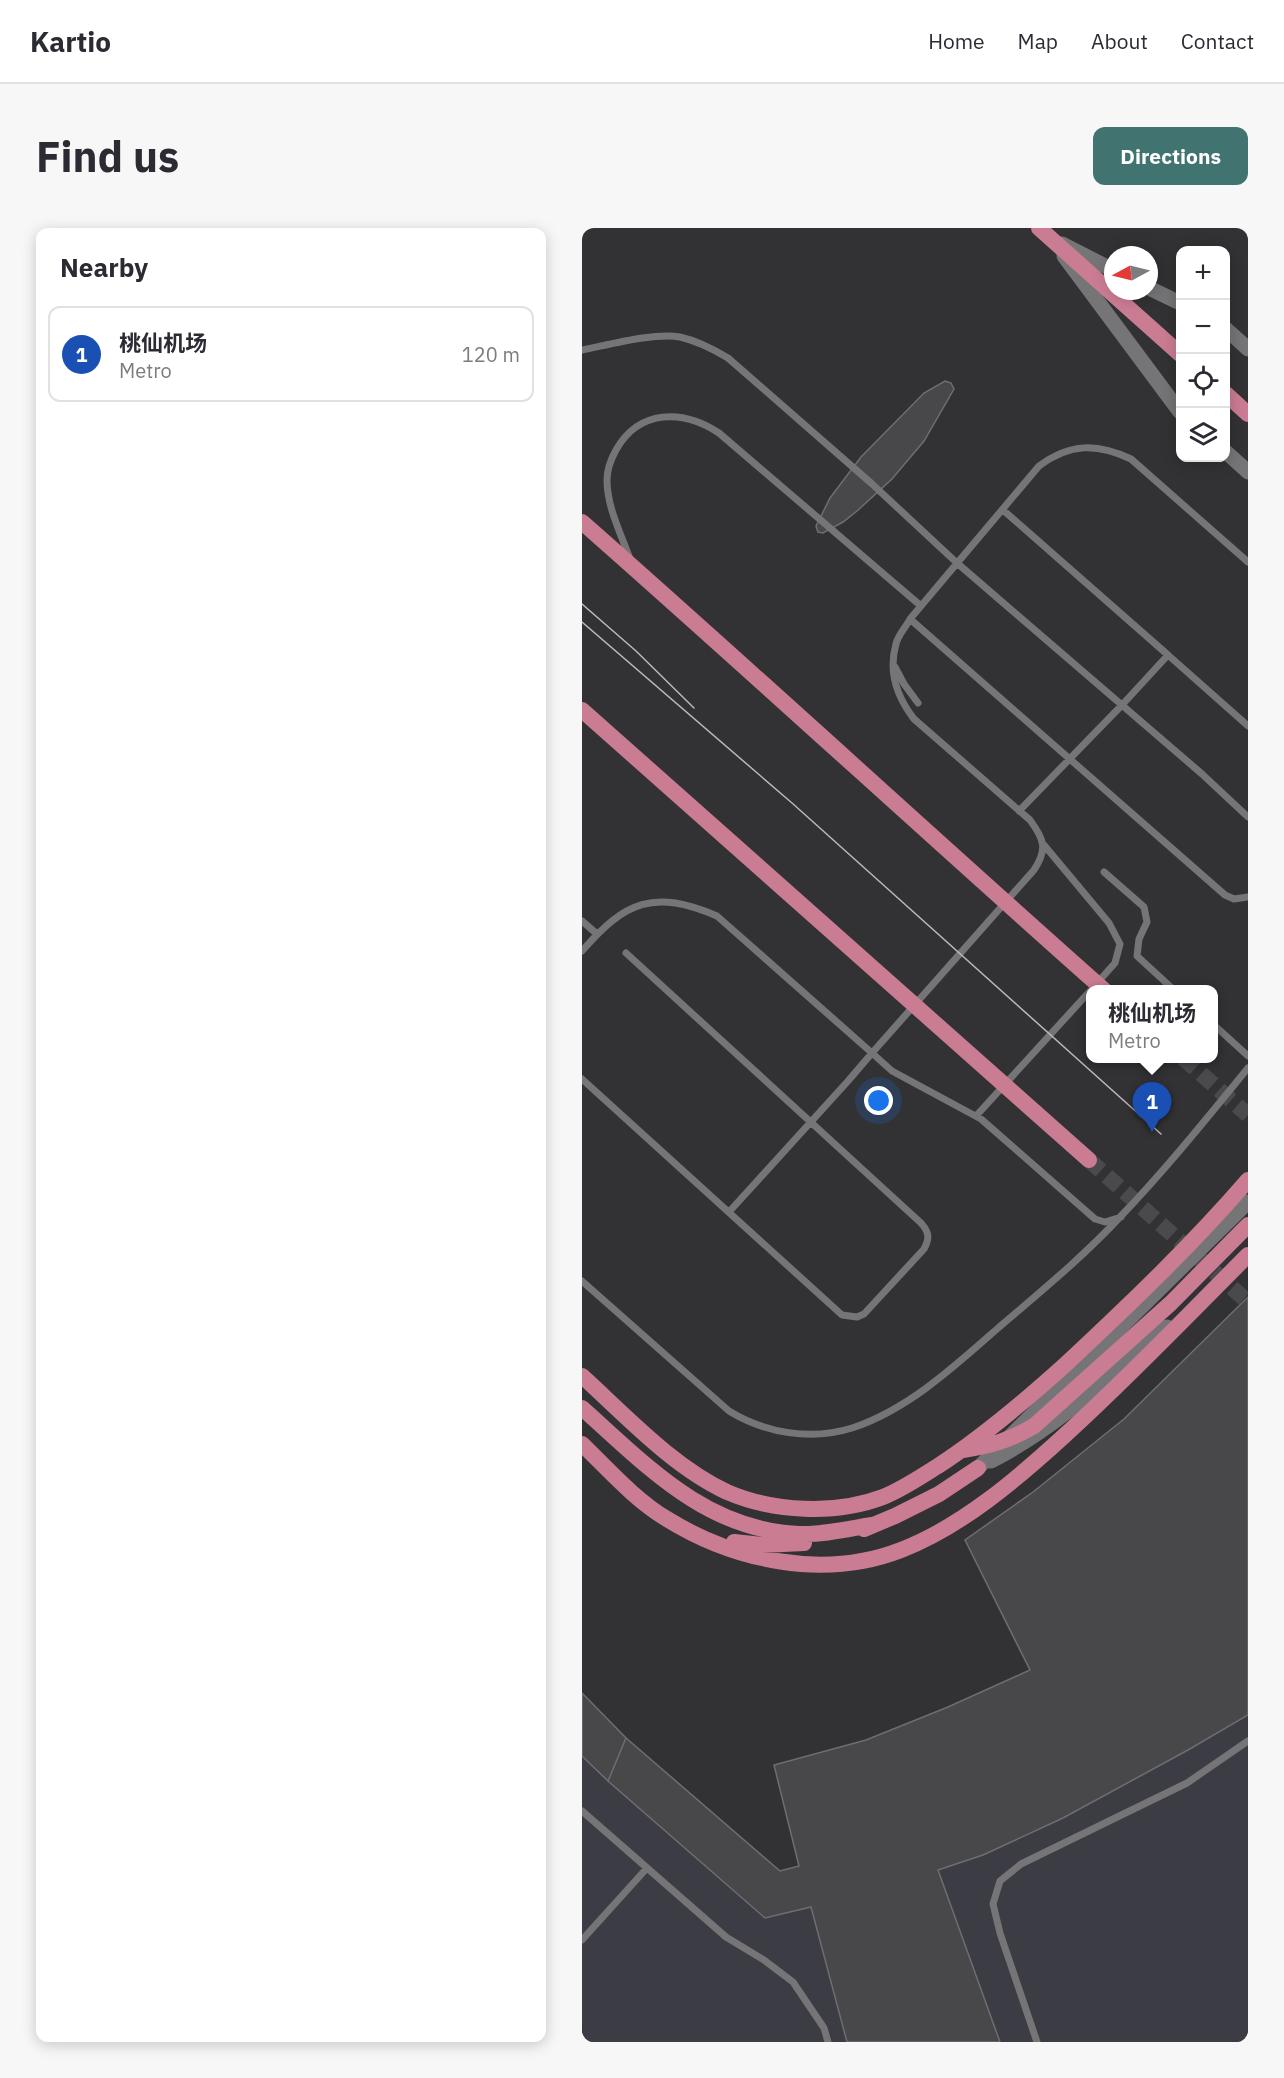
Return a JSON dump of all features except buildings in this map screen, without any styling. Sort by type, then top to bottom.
[{"type":"highway","points":[[1045,234],[1176,350]]},
{"type":"highway","points":[[1230,398],[1248,414]]},
{"type":"highway","points":[[582,522],[1098,985]]},
{"type":"highway","points":[[582,710],[1089,1160]]},
{"type":"highway","points":[[582,1377],[664,1450],[695,1474],[728,1492],[781,1507],[834,1508],[881,1498],[906,1486],[962,1450],[1016,1409],[1142,1294],[1248,1180]]},
{"type":"highway","points":[[962,1450],[992,1445],[1018,1435],[1034,1425],[1171,1303],[1248,1225]]},
{"type":"highway","points":[[582,1444],[642,1501],[665,1518],[692,1534],[761,1559],[793,1564],[826,1565],[859,1562],[900,1551],[938,1533],[1024,1472],[1108,1396],[1248,1253]]},
{"type":"highway","points":[[582,1408],[656,1475],[683,1495],[735,1521],[780,1532],[801,1534],[872,1525]]},
{"type":"highway","points":[[692,1534],[762,1545],[812,1542],[851,1536],[939,1494],[978,1467]]},
{"type":"street","points":[[1045,234],[1104,265]]},
{"type":"street","points":[[1045,234],[1177,408]]},
{"type":"street","points":[[1158,292],[1176,301]]},
{"type":"street","points":[[1230,333],[1248,349]]},
{"type":"street","points":[[1230,456],[1248,472]]},
{"type":"street","points":[[978,1467],[1248,1202]]},
{"type":"street","points":[[978,1467],[1020,1446],[1064,1416],[1172,1323],[1248,1253]]},
{"type":"lane","points":[[582,350],[648,338],[678,337],[703,344],[728,358],[871,483],[957,563],[1248,817]]},
{"type":"lane","points":[[633,567],[610,503],[607,477],[609,465],[620,443],[632,429],[659,418],[682,417],[697,421],[718,433],[921,606]]},
{"type":"lane","points":[[1095,985],[1115,963],[1120,944],[1109,922],[1044,845],[1034,826],[914,719],[903,704],[894,682],[893,662],[896,642],[910,619],[1039,466],[1053,456],[1070,450],[1110,449],[1131,459],[1248,562]]},
{"type":"lane","points":[[1003,510],[1248,726]]},
{"type":"lane","points":[[910,619],[1225,895],[1234,899],[1248,897]]},
{"type":"lane","points":[[1019,811],[1168,655]]},
{"type":"lane","points":[[893,662],[904,684],[918,702]]},
{"type":"lane","points":[[729,1212],[1016,890],[1041,859],[1044,845]]},
{"type":"lane","points":[[1104,872],[1144,907],[1148,922],[1139,939],[1137,956],[1169,985]]},
{"type":"lane","points":[[582,951],[597,934],[625,911],[648,902],[666,900],[695,906],[717,916],[892,1071],[976,1116],[1095,1219],[1105,1222],[1121,1217]]},
{"type":"lane","points":[[582,921],[597,934]]},
{"type":"lane","points":[[582,1078],[842,1314],[857,1317],[864,1314],[929,1241],[928,1231],[921,1223],[626,953]]},
{"type":"lane","points":[[976,1116],[1086,995]]},
{"type":"lane","points":[[1218,1029],[1248,1056]]},
{"type":"lane","points":[[582,1281],[729,1411],[750,1423],[791,1433],[824,1433],[860,1425],[899,1406],[970,1353],[1121,1217],[1248,1068]]},
{"type":"lane","points":[[1037,2042],[1000,1933],[993,1904],[1000,1881],[1021,1864],[1187,1783],[1248,1741]]},
{"type":"lane","points":[[582,1810],[726,1937],[764,1960],[793,1982],[824,2028],[828,2042]]},
{"type":"lane","points":[[582,1940],[647,1868]]},
{"type":"shaded area","points":[[1248,1297],[1248,2042],[582,2042],[582,1693],[626,1738],[780,1871],[799,1866],[774,1765],[866,1740],[948,1707],[1030,1670],[965,1540],[1033,1492],[1124,1419]]},
{"type":"tunnel","points":[[1189,1063],[1248,1115]]},
{"type":"tunnel","points":[[1089,1160],[1248,1302]]},
{"type":"tram line","points":[[582,604],[636,651],[694,708]]},
{"type":"tram line","points":[[582,622],[792,803],[1161,1134]]},
{"type":"place","name":"桃仙机场","points":[[1152,1132]]}]
